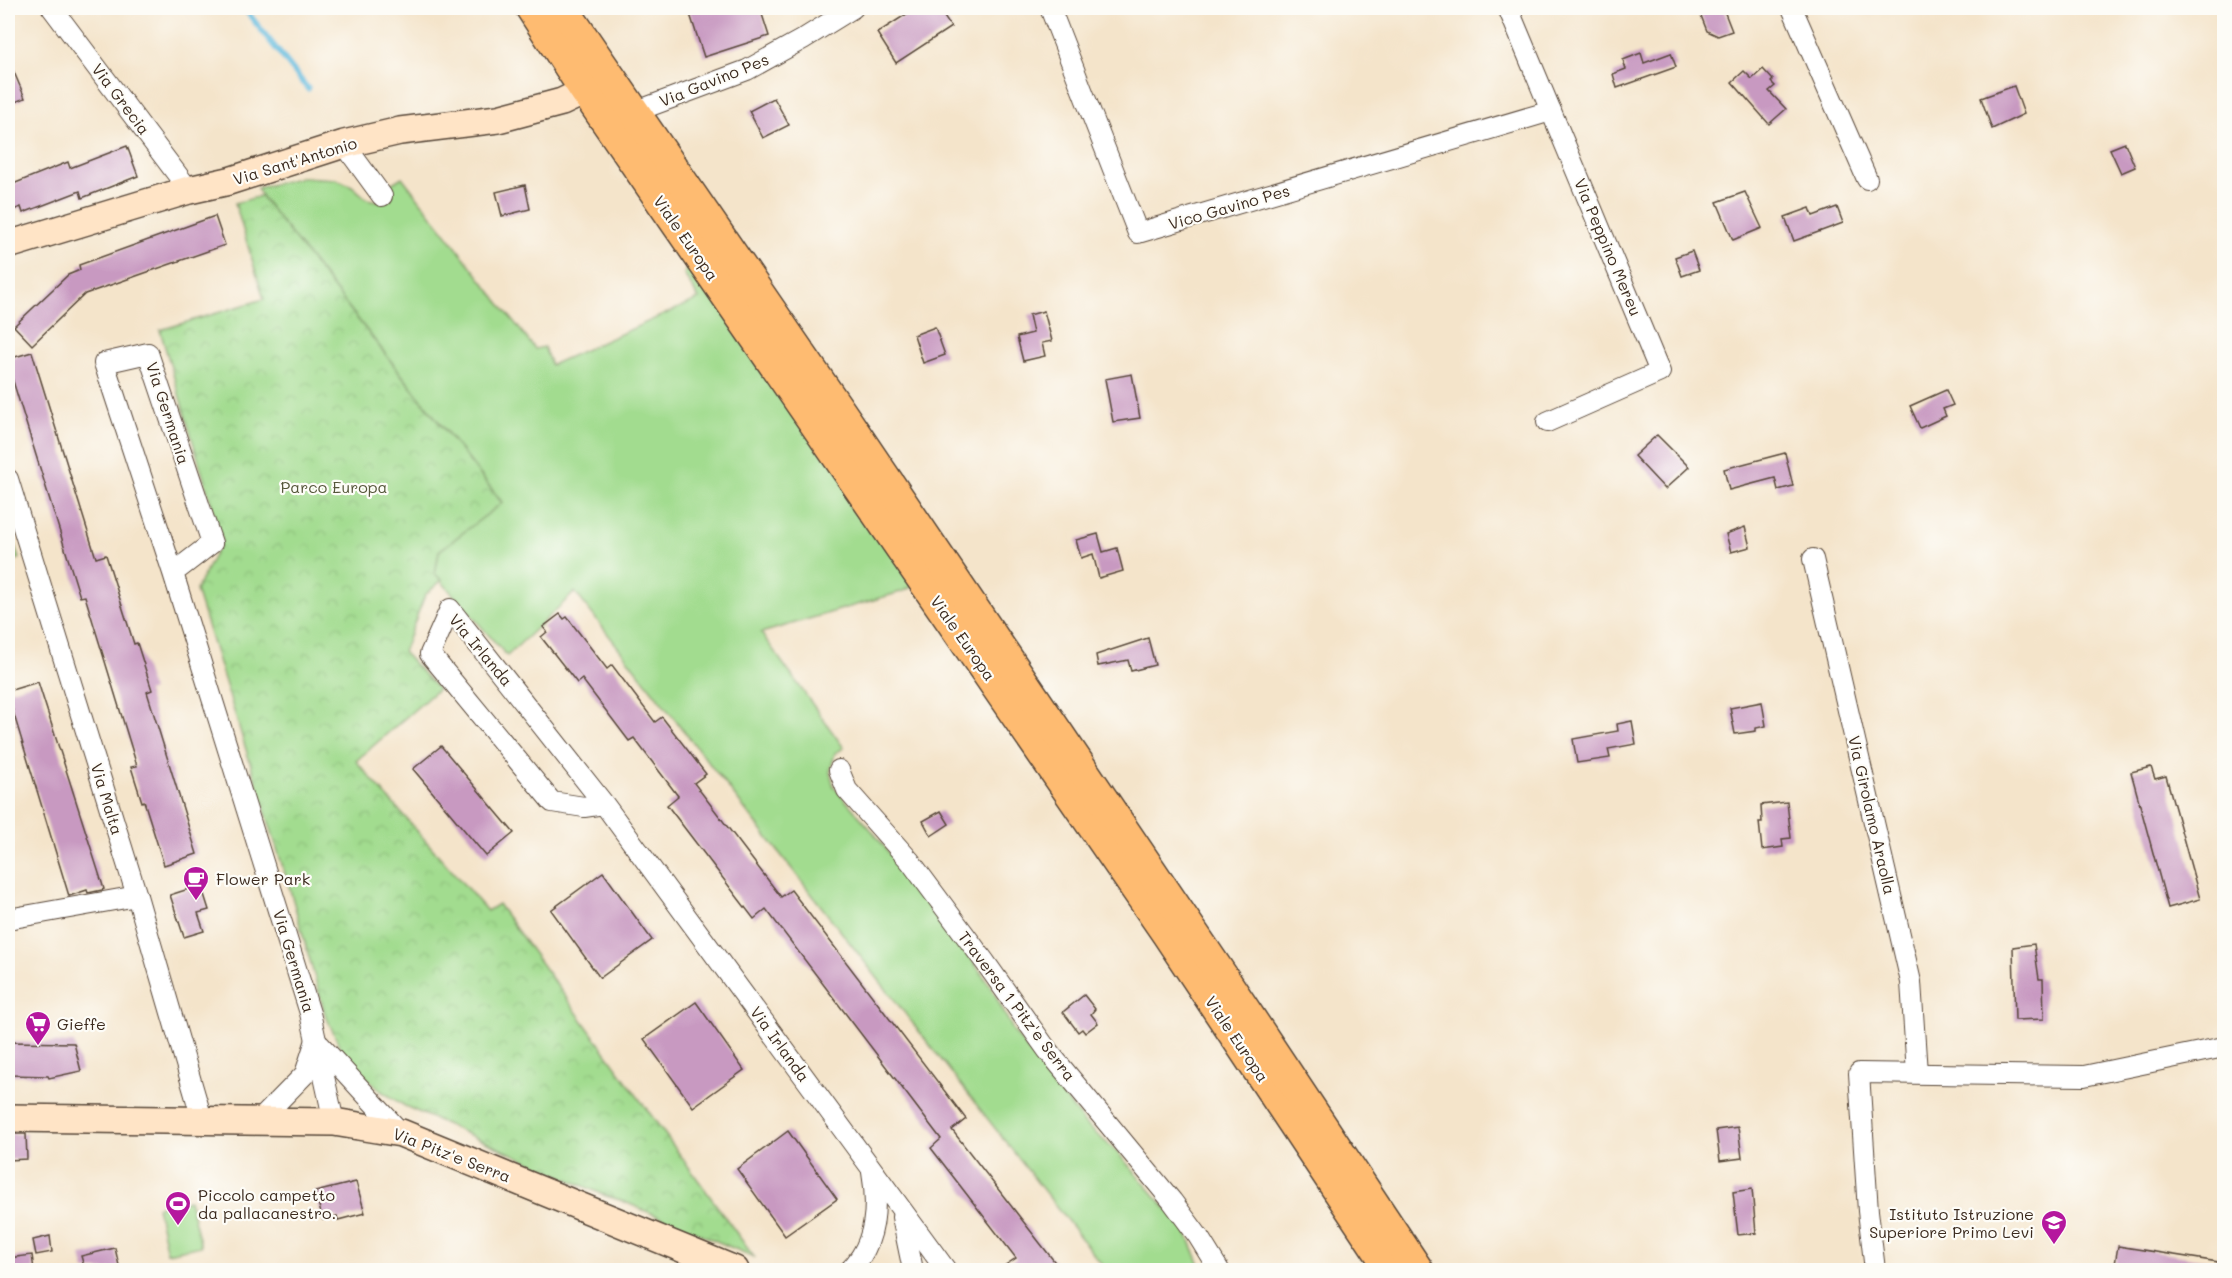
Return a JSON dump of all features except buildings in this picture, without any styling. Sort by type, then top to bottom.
[{"type":"main road","name":"Viale Europa","points":[[531,8],[585,91],[1160,924],[1391,1270]]},
{"type":"main road","name":"Viale Europa","points":[[563,8],[869,453],[1418,1270]]},
{"type":"street","name":"Via Grecia","points":[[52,8],[189,190]]},
{"type":"street","name":"Via Gavino Pes","points":[[634,112],[747,70],[853,8]]},
{"type":"street","name":"Vico Gavino Pes","points":[[1050,8],[1138,233],[1551,111]]},
{"type":"street","name":"Via Peppino Mereu","points":[[1508,8],[1660,372],[1547,422]]},
{"type":"street","points":[[1792,8],[1867,179]]},
{"type":"street","name":"Via Sant'Antonio","points":[[8,245],[189,190],[229,181],[344,144],[400,132],[498,120],[562,102],[585,91]]},
{"type":"street","points":[[344,144],[382,196]]},
{"type":"street","name":"Via Germania","points":[[173,573],[212,543],[148,353],[104,363],[173,573],[310,1013],[334,1122]]},
{"type":"street","name":"Via Malta","points":[[8,479],[137,896],[202,1119]]},
{"type":"street","name":"Via Girolamo Araolla","points":[[1813,559],[1911,982],[1917,1073]]},
{"type":"street","name":"Via Irlanda","points":[[604,804],[584,807],[552,802],[430,654],[450,609],[604,804],[946,1270]]},
{"type":"street","name":"Traversa 1 Pitz'e Serra","points":[[839,770],[847,790],[909,861],[1048,1051],[1172,1201],[1219,1270]]},
{"type":"street","points":[[8,919],[137,896]]},
{"type":"street","points":[[260,1120],[304,1074],[316,1040]]},
{"type":"street","name":"Via Germania","points":[[316,1040],[330,1058],[401,1133]]},
{"type":"street","points":[[1875,1270],[1868,1211],[1859,1072],[2084,1076],[2224,1047]]},
{"type":"street","name":"Via Pitz'e Serra","points":[[8,1118],[334,1122],[401,1133],[735,1270]]},
{"type":"street","name":"Via Irlanda","points":[[850,1270],[856,1264],[871,1234],[876,1210],[871,1169]]},
{"type":"street","name":"Via Irlanda","points":[[900,1208],[913,1270]]},
{"type":"green space","points":[[302,177],[336,179],[352,186],[367,199],[383,202],[389,185],[402,177],[535,349],[544,347],[551,365],[699,299],[684,274],[691,258],[918,583],[904,591],[761,633],[844,748],[835,753],[830,772],[834,787],[874,833],[924,900],[955,936],[991,987],[1014,1032],[1085,1124],[1116,1151],[1186,1231],[1202,1270],[1106,1270],[575,592],[507,656],[435,574],[439,551],[502,502],[257,188]]},
{"type":"green space","name":"Parco Europa","points":[[261,196],[502,503],[439,551],[435,574],[442,580],[425,595],[403,652],[438,689],[356,761],[487,911],[498,904],[754,1257],[606,1196],[405,1106],[381,1091],[350,1062],[340,1047],[325,1014],[291,893],[196,590],[222,540],[160,330],[264,299],[235,203]]},
{"type":"green space","points":[[8,525],[19,559],[8,562]]},
{"type":"green space","name":"Piccolo campetto da pallacanestro.","points":[[189,1200],[201,1246],[167,1253],[157,1207]]},
{"type":"waterway","points":[[244,8],[308,89]]},
{"type":"place","name":"Flower Park","points":[[196,902]]},
{"type":"place","name":"Gieffe","points":[[38,1047]]},
{"type":"place","name":"Piccolo campetto da pallacanestro.","points":[[178,1227]]},
{"type":"place","name":"Istituto Istruzione Superiore Primo Levi","points":[[2054,1246]]}]
